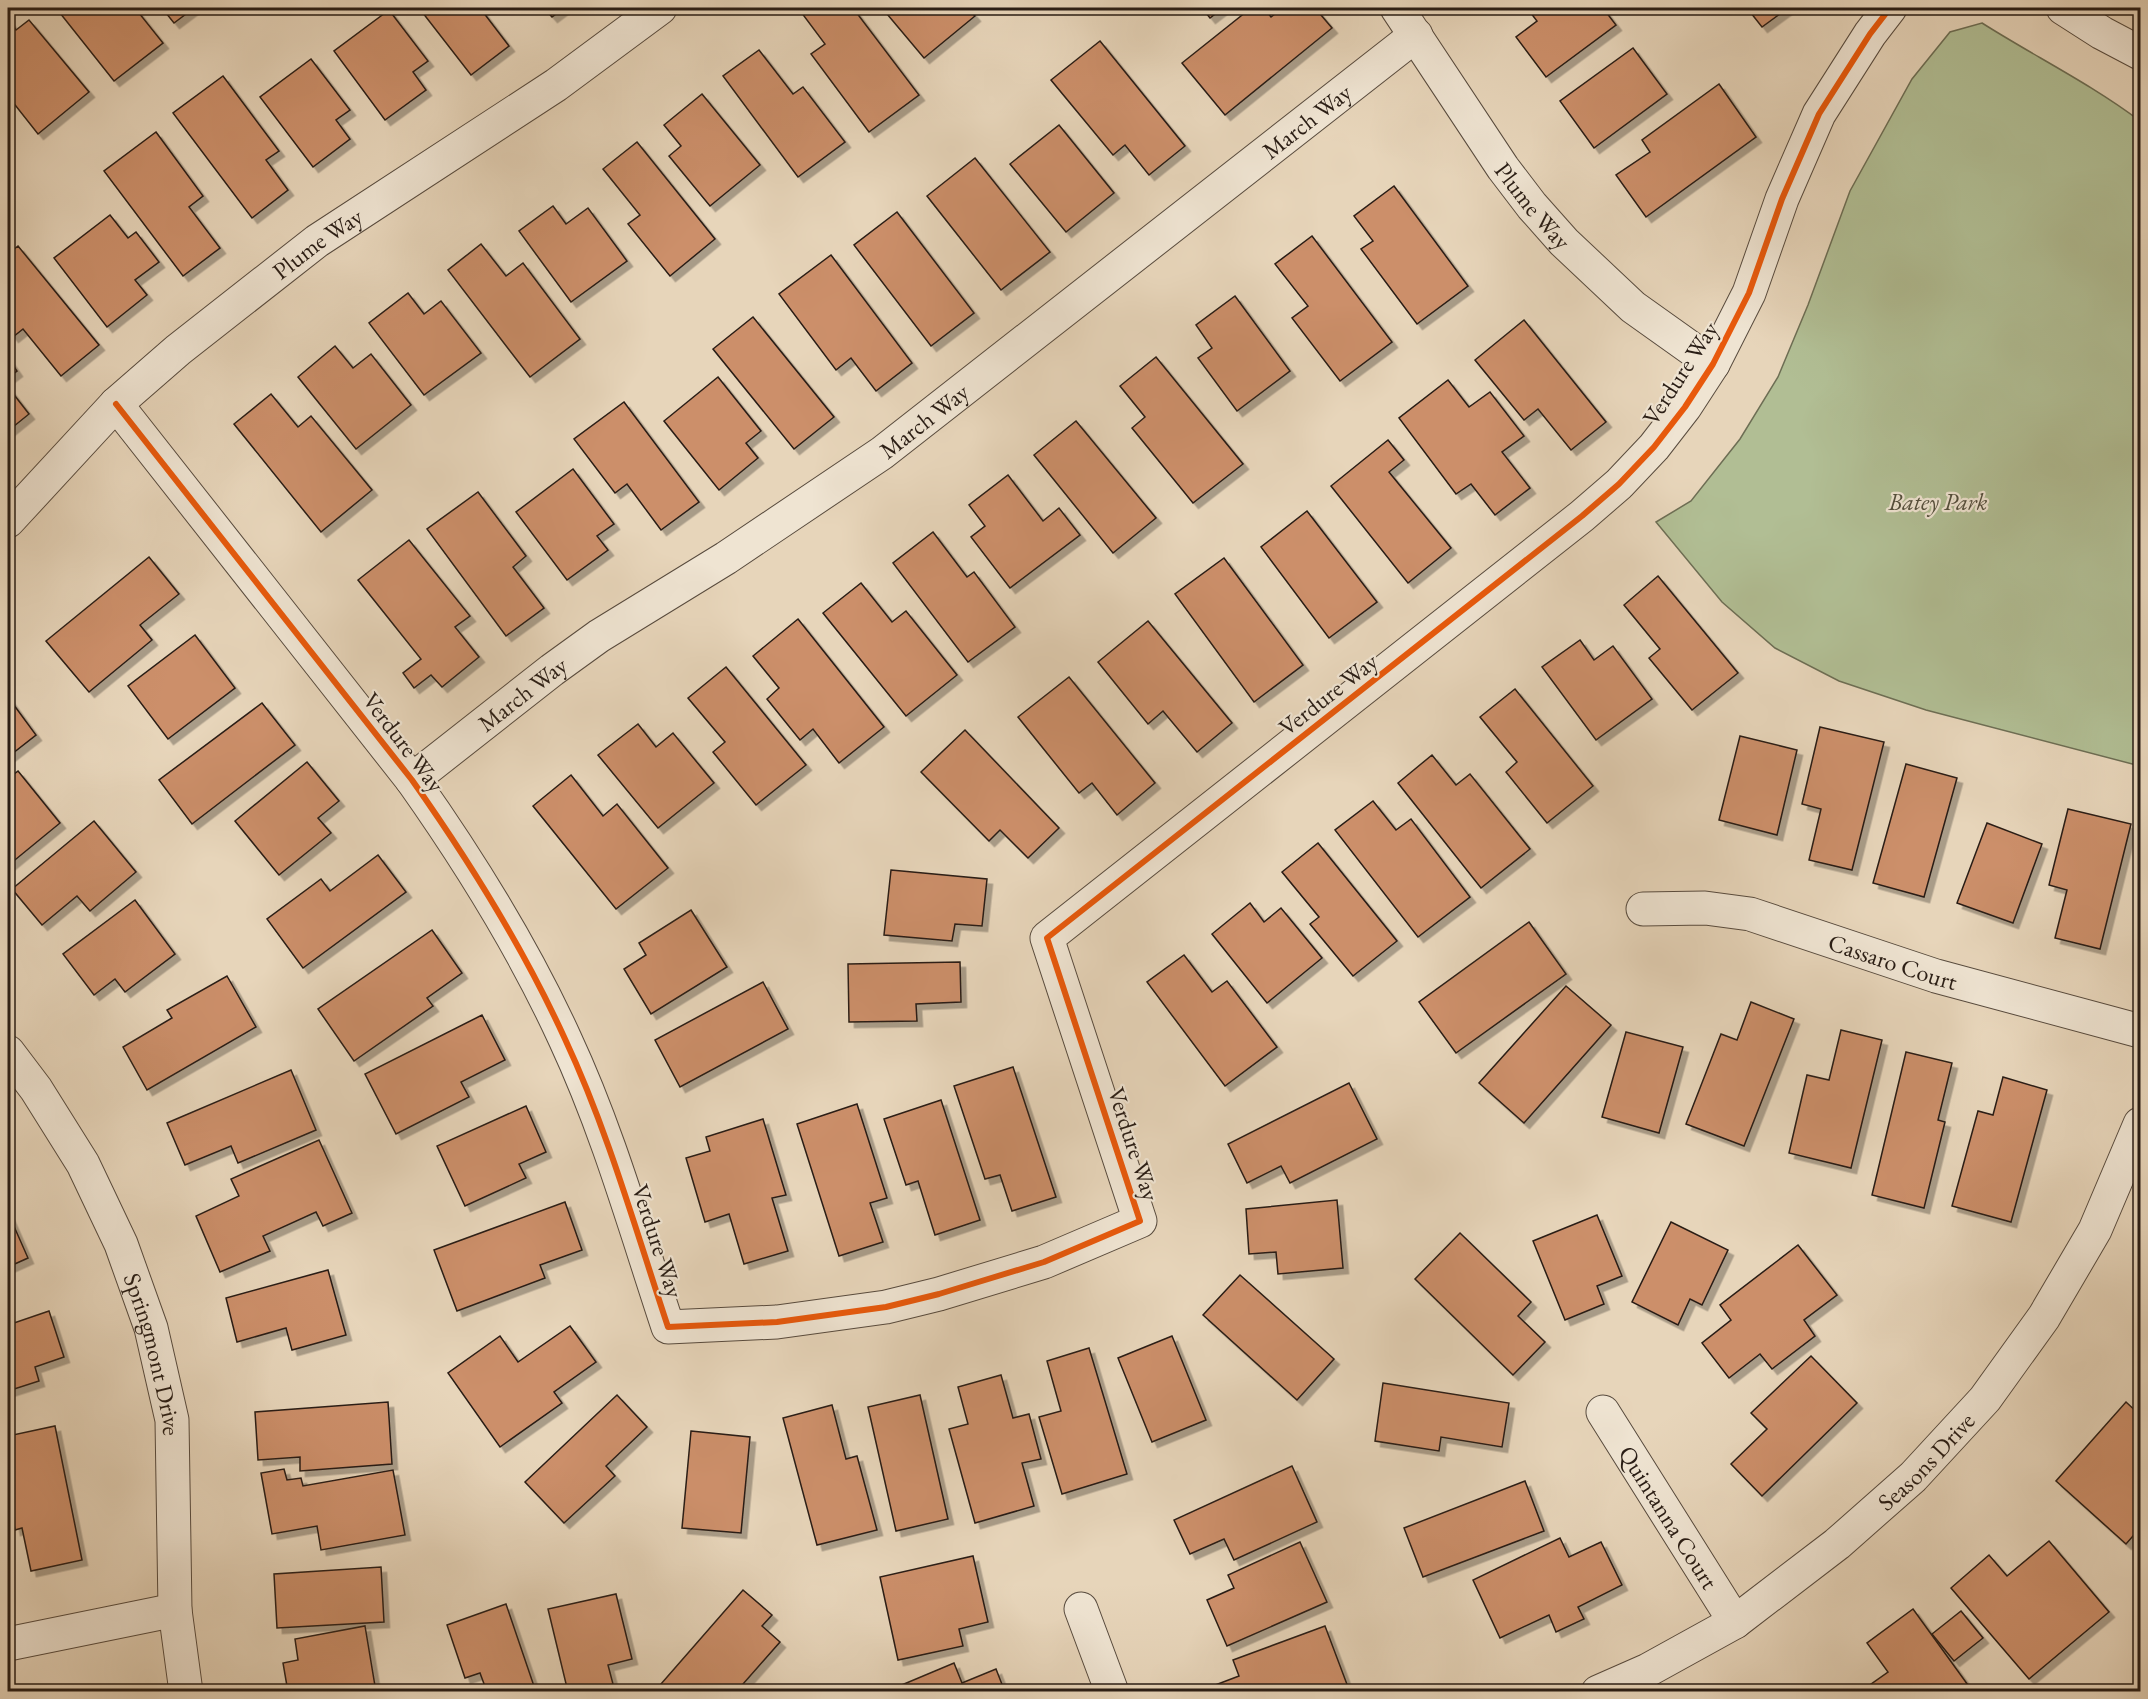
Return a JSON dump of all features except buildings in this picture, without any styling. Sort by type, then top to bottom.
[{"type":"street","name":"Plume Way","points":[[8,521],[116,404],[178,350],[317,241],[556,85],[660,8]]},
{"type":"street","name":"Plume Way","points":[[1397,8],[1503,168],[1532,206],[1564,242],[1633,307],[1713,364]]},
{"type":"street","name":"Verdure Way","points":[[116,404],[412,780],[501,914],[565,1039],[601,1126],[668,1327],[777,1322],[886,1307],[939,1294],[1044,1262],[1140,1221],[1047,938],[1589,510],[1619,484],[1654,447],[1685,407],[1713,364],[1749,293],[1782,199],[1819,114],[1869,34],[1890,8]]},
{"type":"street","points":[[2063,8],[2102,33],[2140,53]]},
{"type":"street","name":"March Way","points":[[412,780],[552,669],[599,636],[726,558],[882,453],[1416,35]]},
{"type":"street","name":"Cassaro Court","points":[[1643,909],[1705,908],[1749,914],[1936,976],[2140,1031]]},
{"type":"street","name":"Springmont Drive","points":[[8,1052],[36,1089],[83,1164],[121,1244],[151,1328],[172,1420],[175,1610],[186,1692]]},
{"type":"street","name":"Seasons Drive","points":[[1598,1692],[1648,1670],[1735,1622],[1837,1545],[1913,1477],[1985,1399],[2044,1317],[2095,1230],[2140,1124]]},
{"type":"street","name":"Quintanna Court","points":[[1603,1412],[1735,1622]]},
{"type":"street","points":[[1081,1609],[1112,1692]]},
{"type":"street","points":[[8,1644],[175,1610]]},
{"type":"green space","name":"Batey Park","points":[[1982,23],[2082,82],[2140,121],[2140,766],[1926,710],[1839,681],[1775,648],[1722,602],[1656,522],[1691,501],[1740,439],[1778,377],[1808,305],[1850,191],[1912,79],[1950,32]]},
{"type":"cycle path","points":[[116,404],[412,780],[494,906],[549,1005],[595,1109],[668,1327],[777,1322],[886,1307],[939,1294],[1044,1262],[1140,1221],[1047,938],[1582,516],[1619,484],[1654,447],[1685,407],[1713,364],[1749,293],[1782,199],[1819,114],[1870,34],[1890,8]]}]
